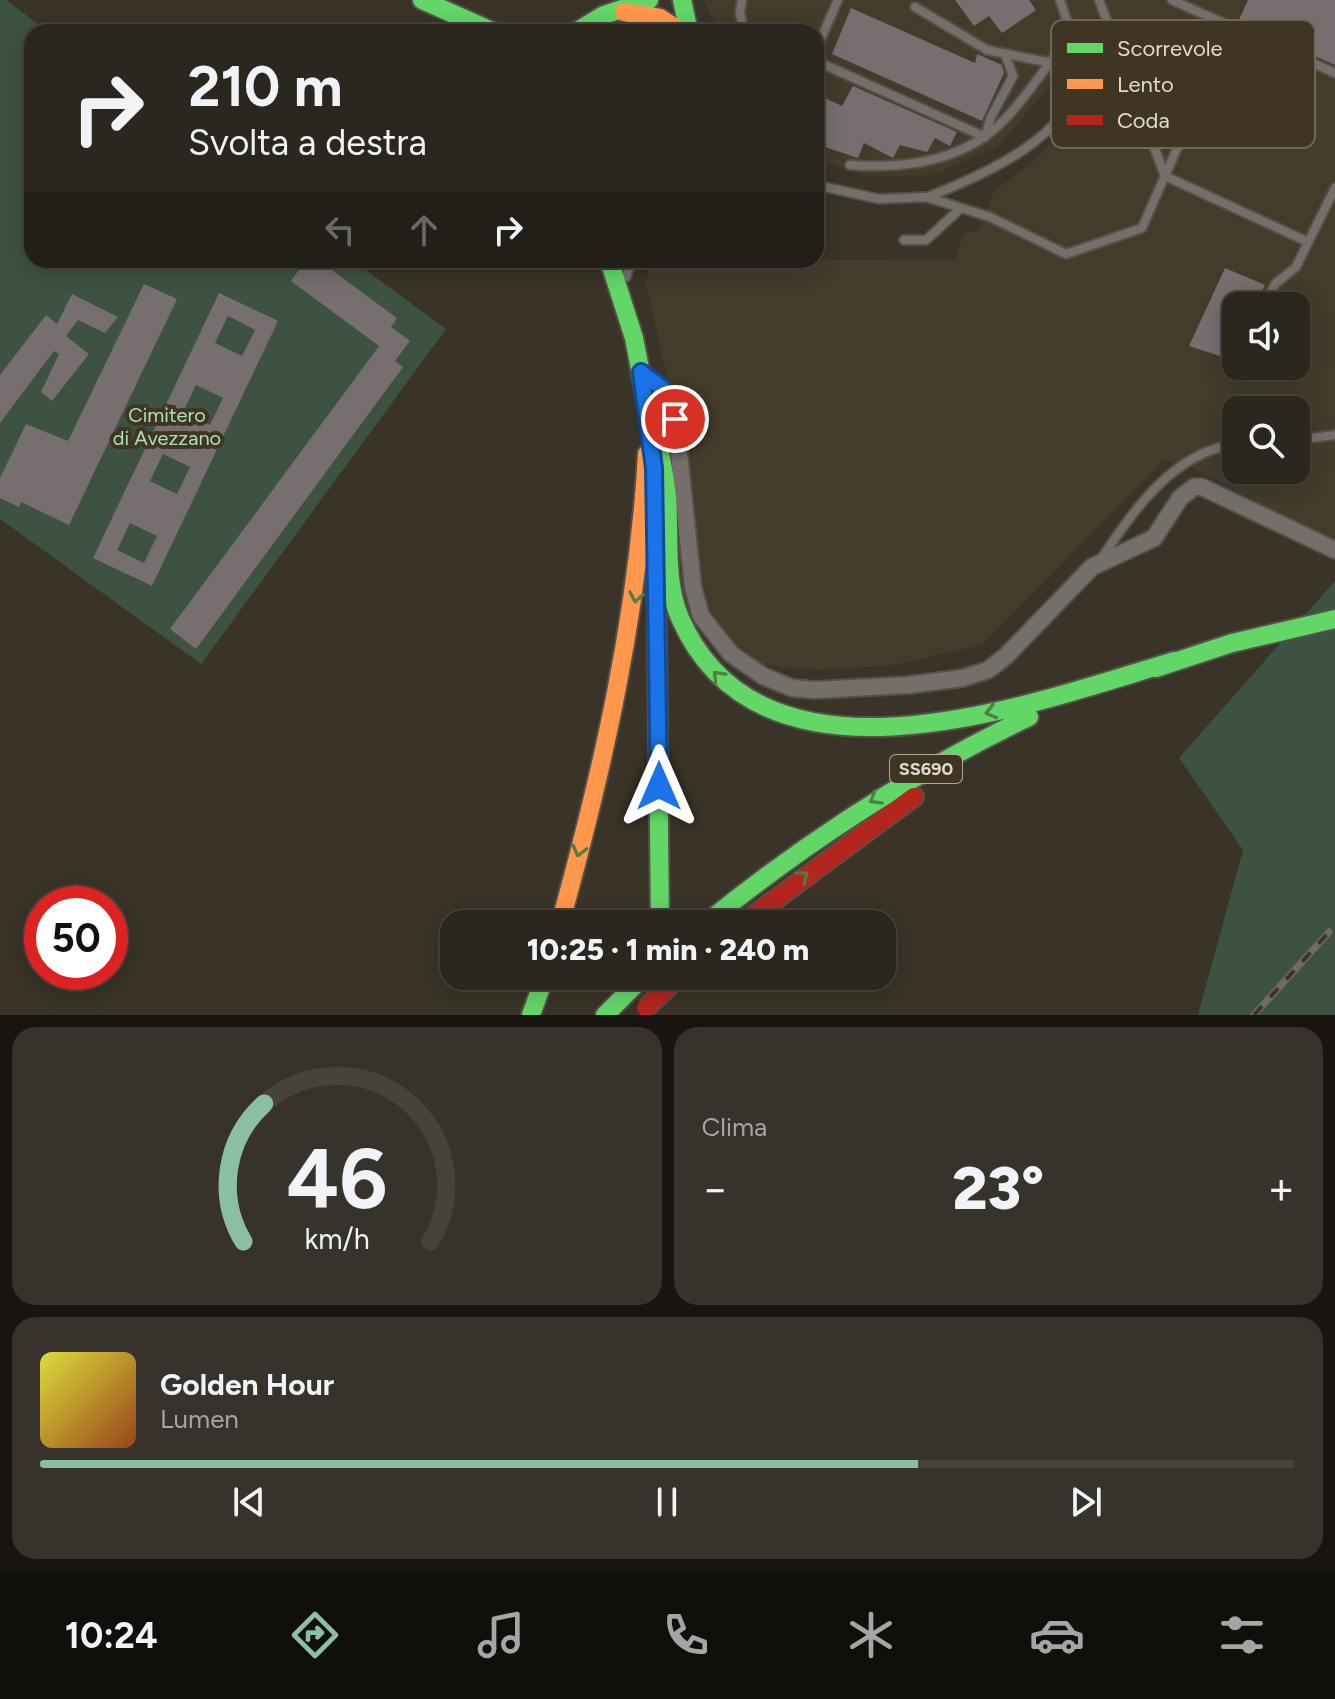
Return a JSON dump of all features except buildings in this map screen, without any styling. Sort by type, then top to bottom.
[{"type":"main road","points":[[422,0],[476,24]]},
{"type":"main road","points":[[589,24],[604,15],[649,0]]},
{"type":"main road","points":[[682,0],[687,24]]},
{"type":"main road","points":[[622,11],[660,18],[669,24]]},
{"type":"main road","points":[[612,268],[628,317],[664,471],[670,572],[679,615],[712,670],[733,690],[762,708],[822,725],[894,727],[938,723],[1010,708],[1174,661]]},
{"type":"main road","points":[[628,268],[628,317]]},
{"type":"main road","points":[[564,910],[606,745],[637,590],[643,545],[648,408]]},
{"type":"main road","points":[[648,408],[655,515],[660,910]]},
{"type":"main road","name":"SS690","points":[[723,910],[827,830],[934,765],[1031,716],[1174,661],[1272,632],[1335,619]]},
{"type":"main road","name":"SS690","points":[[760,910],[828,857],[975,756],[1040,721],[1174,661]]},
{"type":"main road","points":[[531,1015],[540,990]]},
{"type":"main road","points":[[605,1015],[630,990]]},
{"type":"main road","points":[[648,1013],[664,990]]},
{"type":"street","points":[[641,372],[663,389],[676,425],[693,587],[701,616],[731,654],[777,683],[799,689],[927,683],[977,674],[1006,656],[1098,562],[1154,538],[1180,498],[1198,486],[1335,550]]},
{"type":"lane","points":[[742,0],[742,24]]},
{"type":"lane","points":[[824,32],[838,0]]},
{"type":"lane","points":[[1060,0],[1066,20]]},
{"type":"lane","points":[[1099,0],[1106,20]]},
{"type":"lane","points":[[1172,0],[1217,20]]},
{"type":"lane","points":[[915,7],[987,50],[1047,62]]},
{"type":"lane","points":[[985,137],[991,117],[1013,76],[1005,54]]},
{"type":"lane","points":[[850,165],[908,166],[940,158],[985,137],[1006,119],[1051,58]]},
{"type":"lane","points":[[1315,64],[1335,73]]},
{"type":"lane","points":[[824,65],[985,137]]},
{"type":"lane","points":[[926,197],[1008,161],[1051,123]]},
{"type":"lane","points":[[1154,148],[1165,176],[1308,242]]},
{"type":"lane","points":[[824,185],[879,199],[926,197],[990,217],[1066,254],[1142,228],[1177,148]]},
{"type":"lane","points":[[1271,292],[1275,284],[1296,267],[1335,188]]},
{"type":"lane","points":[[904,240],[926,240],[961,208]]},
{"type":"lane","points":[[1310,438],[1335,435]]},
{"type":"lane","points":[[1098,562],[1126,523],[1175,469],[1209,450],[1222,447]]},
{"type":"shaded area","points":[[703,0],[1335,0],[1335,543],[1223,484],[1310,484],[1310,396],[1222,396],[1222,483],[1185,464],[1163,461],[982,645],[895,665],[818,670],[763,665],[716,636],[694,589],[676,415],[646,285],[649,268],[824,268],[824,259],[956,259],[964,233],[980,230],[994,191],[1037,158],[1051,143],[1051,148],[1315,148],[1315,20],[1051,20],[1051,85],[998,146],[933,175],[872,177],[824,162],[824,24],[716,24]]},
{"type":"green space","name":"Cimitero di Avezzano","points":[[0,0],[6,0],[38,24],[24,24],[24,268],[363,268],[446,329],[201,664],[0,519]]},
{"type":"green space","points":[[1335,581],[1335,1015],[1198,1015],[1243,850],[1179,758]]},
{"type":"railway","points":[[1254,1015],[1329,932]]},
{"type":"traffic: fast","points":[[422,0],[476,24]]},
{"type":"traffic: fast","points":[[589,24],[604,15],[649,0]]},
{"type":"traffic: fast","points":[[682,0],[687,24]]},
{"type":"traffic: fast","points":[[612,268],[634,338],[650,421]]},
{"type":"traffic: fast","points":[[648,408],[664,475],[670,574],[680,618],[719,675],[772,710],[834,725],[904,726],[976,716],[1048,699],[1174,661]]},
{"type":"traffic: fast","points":[[656,551],[660,910]]},
{"type":"traffic: fast","points":[[1156,668],[1232,643],[1335,619]]},
{"type":"traffic: fast","points":[[723,910],[821,837],[902,785],[1029,717]]},
{"type":"traffic: fast","points":[[531,1015],[540,990]]},
{"type":"traffic: fast","points":[[605,1015],[630,990]]},
{"type":"traffic: slow","points":[[624,12],[660,18],[669,24]]},
{"type":"traffic: slow","points":[[564,910],[604,750],[627,633],[647,454]]},
{"type":"traffic: jam","points":[[761,910],[914,797]]},
{"type":"traffic: jam","points":[[646,1008],[665,990]]},
{"type":"route","points":[[659,786],[653,443],[641,372],[653,378],[663,389],[675,419]]}]
